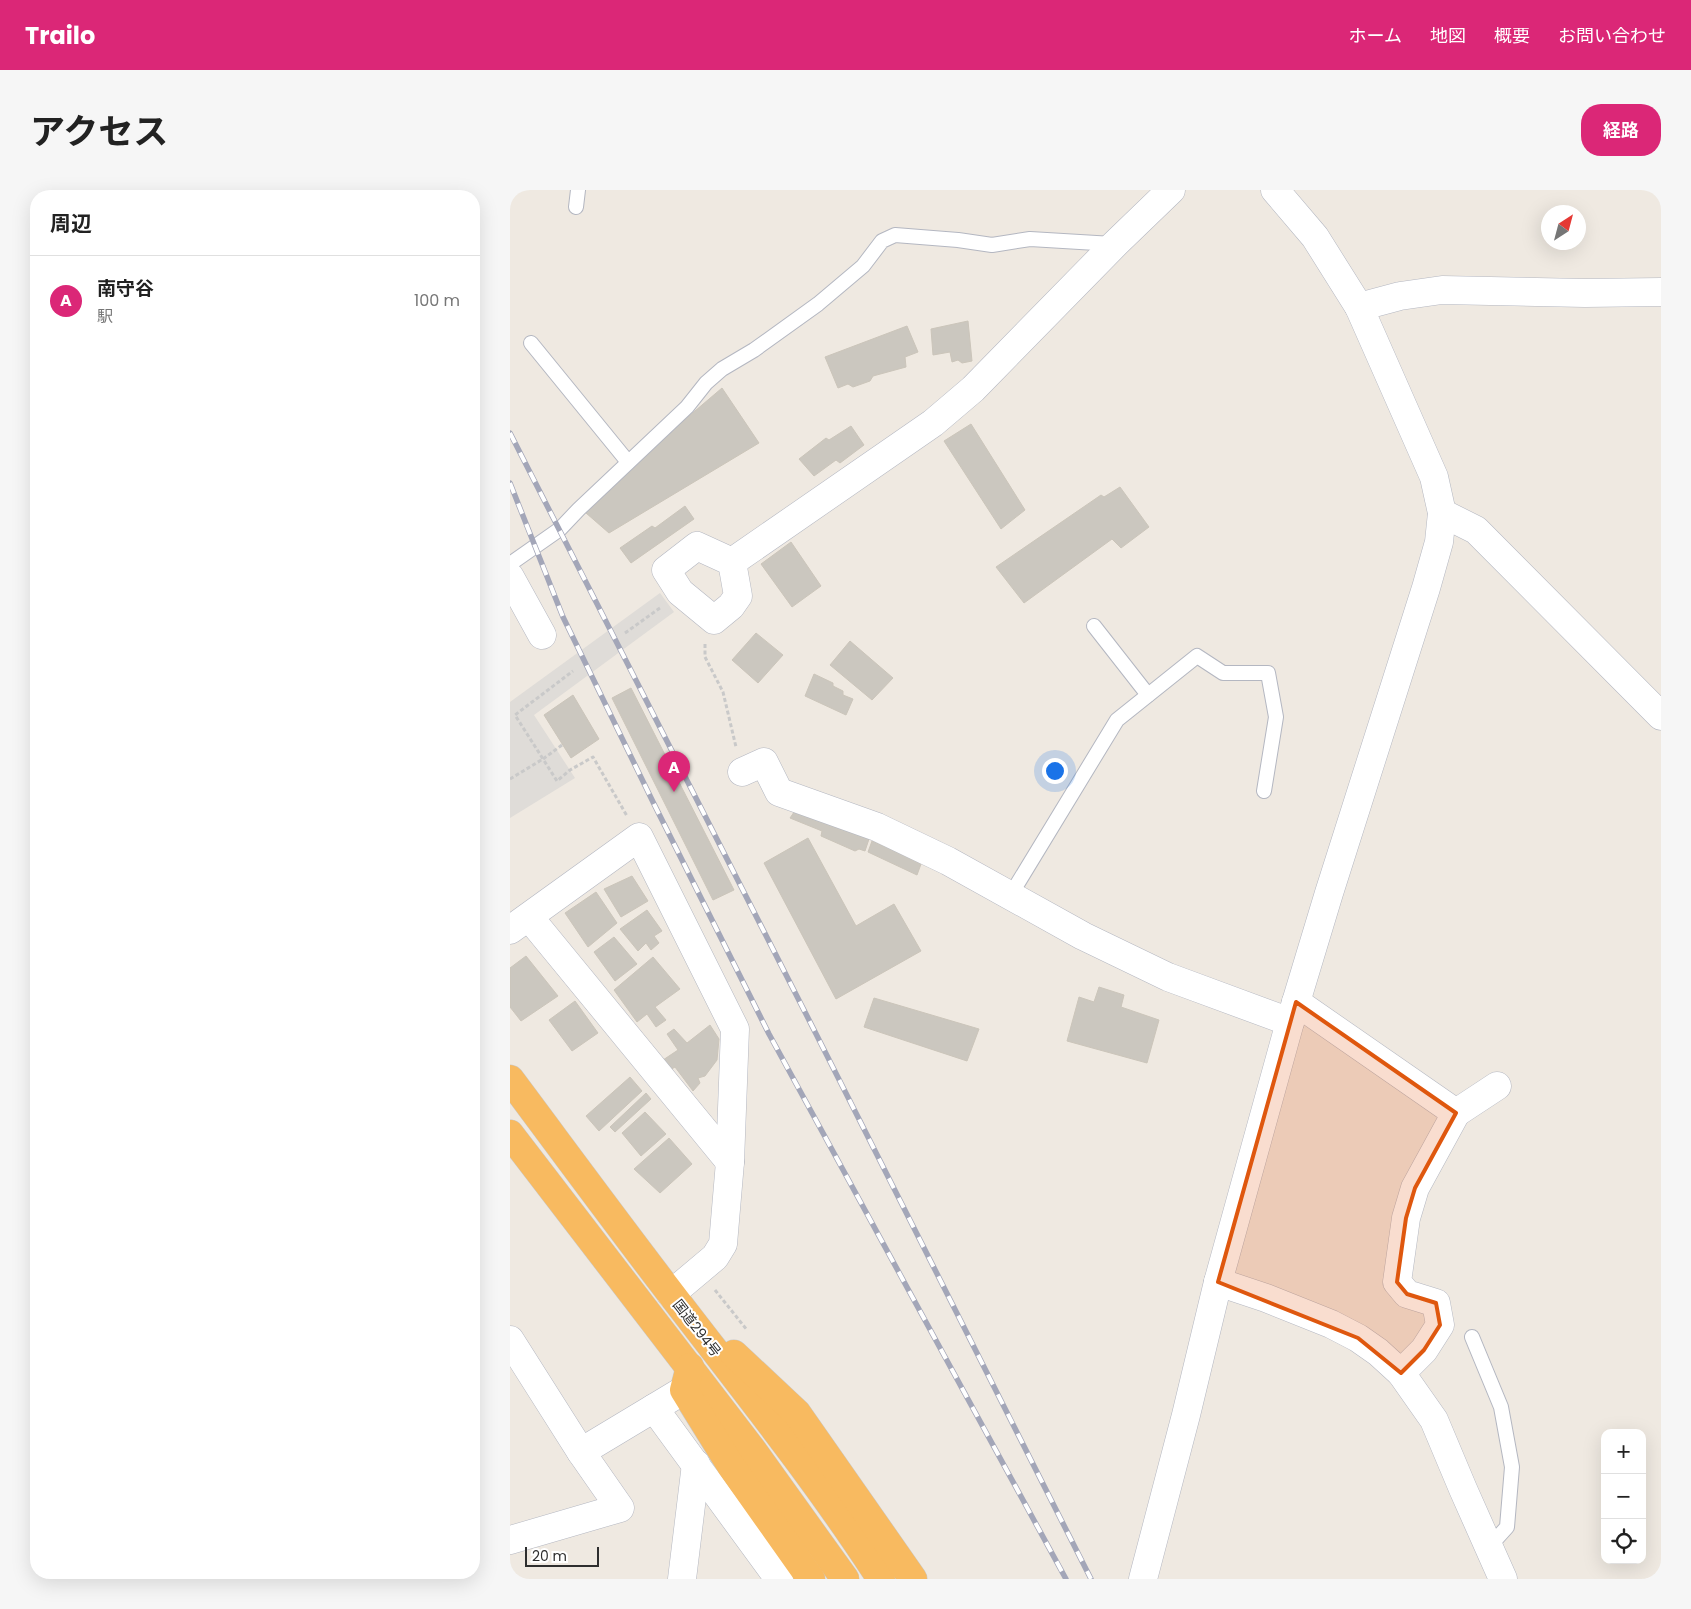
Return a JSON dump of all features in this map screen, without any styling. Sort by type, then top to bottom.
[{"type":"highway","name":"国道294号","points":[[510,1079],[671,1294],[779,1434],[844,1523],[881,1579]]},
{"type":"highway","points":[[510,1134],[687,1379],[751,1448],[845,1579]]},
{"type":"highway","points":[[671,1294],[796,1413],[913,1579]]},
{"type":"highway","points":[[687,1379],[730,1466],[811,1579]]},
{"type":"street","points":[[732,562],[933,423],[946,412],[973,389],[1115,244],[1171,190]]},
{"type":"street","points":[[1143,1579],[1186,1415],[1218,1282],[1293,1012],[1426,588],[1438,542],[1442,513],[1434,477],[1359,307],[1315,237],[1275,190]]},
{"type":"street","points":[[1359,307],[1400,296],[1442,290],[1585,293],[1661,292]]},
{"type":"street","points":[[1442,513],[1476,530],[1661,716]]},
{"type":"street","points":[[697,546],[732,562],[738,596],[731,606],[714,620],[680,592],[666,570],[697,546]]},
{"type":"street","points":[[510,577],[542,635]]},
{"type":"street","points":[[742,772],[764,762],[780,792],[877,827],[948,861],[1083,936],[1168,977],[1293,1012],[1456,1113]]},
{"type":"street","points":[[671,1294],[715,1257],[723,1244],[730,1162],[735,1029],[639,837],[519,923],[730,1162]]},
{"type":"street","points":[[1401,1373],[1424,1350],[1440,1325],[1436,1303],[1408,1294],[1397,1282],[1406,1218],[1415,1188],[1456,1113],[1496,1086]]},
{"type":"street","points":[[1218,1282],[1266,1298],[1331,1324],[1358,1338],[1378,1352],[1401,1373],[1434,1420],[1503,1579]]},
{"type":"street","points":[[510,1340],[581,1452],[620,1508],[510,1540]]},
{"type":"street","points":[[581,1452],[654,1408],[687,1379]]},
{"type":"street","points":[[654,1408],[779,1579]]},
{"type":"street","points":[[682,1579],[696,1464]]},
{"type":"lane","points":[[576,207],[578,190]]},
{"type":"lane","points":[[510,564],[560,529],[687,407],[706,383],[722,369],[754,350],[818,304],[863,266],[882,241],[895,235],[992,245],[1030,239],[1115,244]]},
{"type":"lane","points":[[531,343],[628,462]]},
{"type":"lane","points":[[1094,626],[1148,695]]},
{"type":"lane","points":[[1010,896],[1117,720],[1197,656],[1223,672],[1268,673],[1276,717],[1264,791]]},
{"type":"lane","points":[[1472,1337],[1501,1407],[1512,1467],[1507,1527],[1489,1547]]},
{"type":"path","points":[[625,633],[680,592]]},
{"type":"path","points":[[573,671],[515,715],[557,781],[570,770],[593,757],[639,837]]},
{"type":"path","points":[[723,692],[742,772]]},
{"type":"path","points":[[510,779],[562,745]]},
{"type":"highlighted area","points":[[1296,1002],[1456,1113],[1415,1188],[1406,1218],[1397,1282],[1407,1294],[1436,1303],[1440,1325],[1424,1350],[1401,1373],[1358,1338],[1218,1282]]},
{"type":"shaded area","points":[[660,593],[674,612],[534,715],[575,778],[510,818],[510,702]]},
{"type":"building","points":[[968,321],[972,361],[962,363],[958,360],[952,362],[950,352],[933,355],[931,329]]},
{"type":"building","points":[[907,326],[918,352],[905,357],[906,367],[873,376],[870,381],[853,387],[848,384],[838,388],[825,357]]},
{"type":"building","points":[[722,388],[759,443],[609,533],[586,513],[682,422]]},
{"type":"building","points":[[971,424],[1025,510],[1001,529],[944,441]]},
{"type":"building","points":[[851,426],[864,445],[840,463],[836,460],[814,476],[799,459],[826,438],[829,440]]},
{"type":"building","points":[[1120,487],[1149,527],[1121,548],[1112,539],[1024,603],[996,567],[1101,495],[1104,497]]},
{"type":"building","points":[[685,506],[694,519],[631,563],[620,548],[652,526],[655,528]]},
{"type":"building","points":[[791,542],[821,586],[792,607],[761,564]]},
{"type":"building","points":[[756,633],[783,655],[758,683],[732,660]]},
{"type":"building","points":[[850,641],[893,678],[872,700],[830,665]]},
{"type":"building","points":[[814,674],[833,683],[833,686],[843,691],[843,695],[853,699],[846,715],[805,696]]},
{"type":"building","points":[[631,688],[734,890],[713,900],[612,698]]},
{"type":"building","points":[[573,695],[599,739],[571,758],[544,715]]},
{"type":"building","points":[[799,805],[870,836],[865,851],[859,849],[855,851],[821,836],[822,831],[790,818]]},
{"type":"building","points":[[808,838],[856,926],[894,904],[921,951],[836,999],[764,863]]},
{"type":"building","points":[[872,841],[883,846],[886,841],[916,856],[915,861],[921,864],[917,875],[868,852]]},
{"type":"building","points":[[632,876],[648,901],[621,917],[604,889]]},
{"type":"building","points":[[596,892],[617,923],[588,947],[565,913]]},
{"type":"building","points":[[647,910],[662,931],[654,936],[659,943],[651,950],[646,943],[638,951],[620,929]]},
{"type":"building","points":[[614,937],[637,964],[615,981],[594,952]]},
{"type":"building","points":[[526,956],[558,996],[521,1021],[510,1007],[510,968]]},
{"type":"building","points":[[653,957],[680,989],[655,1007],[666,1020],[656,1027],[647,1014],[637,1022],[614,990]]},
{"type":"building","points":[[1099,987],[1124,995],[1121,1007],[1159,1020],[1147,1063],[1067,1041],[1079,997],[1094,1002]]},
{"type":"building","points":[[874,998],[979,1029],[967,1061],[864,1027]]},
{"type":"building","points":[[575,1001],[598,1033],[572,1051],[549,1020]]},
{"type":"building","points":[[710,1025],[719,1039],[717,1060],[705,1076],[698,1078],[700,1083],[693,1091],[675,1067],[670,1070],[663,1060],[678,1050],[667,1034],[674,1029],[687,1043]]},
{"type":"building","points":[[630,1077],[642,1091],[599,1131],[586,1116]]},
{"type":"building","points":[[646,1093],[651,1099],[615,1132],[610,1127]]},
{"type":"building","points":[[645,1112],[666,1134],[641,1156],[622,1133]]},
{"type":"building","points":[[669,1138],[692,1164],[660,1193],[634,1169]]},
{"type":"railway","points":[[510,433],[1091,1579]]},
{"type":"railway","points":[[510,483],[563,617],[769,1034],[1066,1579]]},
{"type":"place","name":"南守谷","points":[[674,792]]}]
